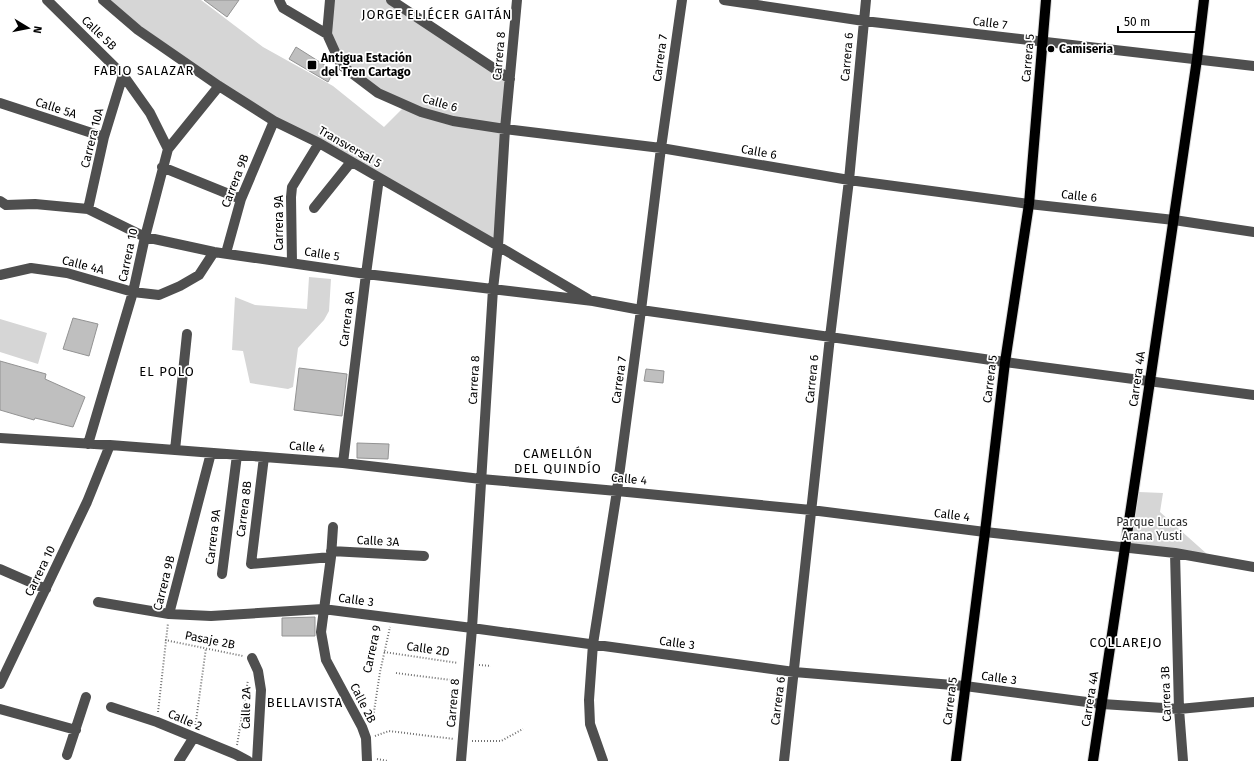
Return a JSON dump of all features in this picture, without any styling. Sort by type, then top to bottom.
[{"type":"main road","name":"Carrera 5","points":[[956,761],[1005,362],[1029,204],[1046,0]]},
{"type":"main road","name":"Carrera 4A","points":[[1093,761],[1174,220],[1204,0]]},
{"type":"street","name":"Calle 5B","points":[[47,0],[123,75],[150,113],[168,150]]},
{"type":"street","name":"Transversal 5","points":[[104,0],[138,30],[219,86],[274,120],[319,143],[593,302]]},
{"type":"street","points":[[279,0],[283,8],[327,34]]},
{"type":"street","points":[[391,0],[510,79]]},
{"type":"street","name":"Carrera 8","points":[[461,761],[472,628],[493,289],[498,246],[505,129],[517,0]]},
{"type":"street","name":"Carrera 7","points":[[603,761],[590,724],[589,700],[593,644],[617,491],[661,148],[682,0]]},
{"type":"street","name":"Calle 7","points":[[724,0],[864,21],[1254,66]]},
{"type":"street","name":"Carrera 6","points":[[784,761],[830,337],[849,180],[866,0]]},
{"type":"street","points":[[327,2],[327,34]]},
{"type":"street","name":"Calle 6","points":[[327,34],[341,65],[378,92],[426,113],[453,121],[505,129],[661,148],[849,180],[1029,204],[1174,220],[1254,232]]},
{"type":"street","name":"Carrera 10A","points":[[88,209],[104,137],[123,75]]},
{"type":"street","name":"Carrera 10","points":[[88,444],[133,292],[162,167],[168,150],[219,86]]},
{"type":"street","name":"Calle 5A","points":[[0,103],[104,137]]},
{"type":"street","name":"Carrera 9B","points":[[226,253],[241,199],[274,120]]},
{"type":"street","name":"Carrera 9A","points":[[292,263],[292,187],[319,143]]},
{"type":"street","points":[[314,208],[351,162]]},
{"type":"street","points":[[162,167],[241,199]]},
{"type":"street","name":"Carrera 8A","points":[[343,463],[379,178]]},
{"type":"street","name":"Calle 5","points":[[2,204],[35,204],[88,209],[145,237],[214,252],[366,274],[593,302],[1005,362],[1254,395]]},
{"type":"street","name":"Calle 4A","points":[[0,275],[31,268],[67,273],[133,292],[159,295],[180,286],[198,275],[214,252]]},
{"type":"street","points":[[175,450],[187,334]]},
{"type":"street","name":"Calle 4","points":[[0,438],[343,463],[481,479],[811,510],[985,532],[1175,553],[1254,567]]},
{"type":"street","name":"Carrera 10","points":[[0,684],[88,502],[110,445]]},
{"type":"street","name":"Carrera 9B","points":[[169,614],[211,453]]},
{"type":"street","name":"Carrera 9A","points":[[222,574],[237,455]]},
{"type":"street","name":"Carrera 8B","points":[[251,564],[264,457]]},
{"type":"street","points":[[323,609],[331,554],[333,527]]},
{"type":"street","name":"Carrera 3B","points":[[1175,553],[1179,709],[1183,761]]},
{"type":"street","name":"Calle 3A","points":[[251,564],[331,554],[424,556]]},
{"type":"street","points":[[0,569],[46,589]]},
{"type":"street","name":"Calle 3","points":[[98,602],[169,614],[211,616],[323,609],[794,672],[965,686],[1102,704],[1179,709],[1254,702]]},
{"type":"street","name":"Calle 2B","points":[[323,609],[321,632],[326,660],[362,727],[366,738]]},
{"type":"street","name":"Calle 2A","points":[[252,658],[258,671],[261,690],[257,761]]},
{"type":"street","points":[[67,755],[86,697]]},
{"type":"street","name":"Calle 2","points":[[111,707],[194,737],[233,758],[248,761]]},
{"type":"street","points":[[0,709],[76,730]]},
{"type":"street","points":[[179,761],[194,737]]},
{"type":"street","points":[[366,738],[367,761]]},
{"type":"path","name":"Carrera 9B","points":[[156,722],[169,614]]},
{"type":"path","name":"Carrera 9","points":[[362,727],[373,718],[380,672],[392,618]]},
{"type":"path","name":"Pasaje 2B","points":[[165,640],[252,658]]},
{"type":"path","points":[[194,737],[206,648]]},
{"type":"path","name":"Calle 2D","points":[[384,652],[469,664]]},
{"type":"path","points":[[396,673],[468,682]]},
{"type":"path","points":[[233,758],[248,680]]},
{"type":"path","name":"Calle 2B","points":[[366,738],[389,731],[463,740],[501,741],[523,729]]},
{"type":"green space","points":[[104,0],[201,0],[263,47],[333,86],[384,127],[405,106],[341,65],[327,34],[330,0],[391,0],[510,79],[495,244],[274,121]]},
{"type":"green space","points":[[309,277],[331,279],[329,311],[324,320],[298,348],[293,387],[288,389],[250,383],[243,351],[232,350],[235,297],[255,305],[307,309]]},
{"type":"green space","points":[[0,319],[47,333],[38,364],[0,352]]},
{"type":"green space","name":"Parque Lucas Arana Yusti","points":[[1139,492],[1163,493],[1160,512],[1207,554],[1128,545]]},
{"type":"building","points":[[204,0],[239,0],[227,17]]},
{"type":"building","name":"Antigua Estación del Tren Cartago","points":[[296,47],[334,71],[328,82],[289,59]]},
{"type":"building","points":[[73,318],[98,324],[89,356],[63,349]]},
{"type":"building","points":[[0,361],[46,374],[45,379],[85,397],[73,427],[35,418],[34,420],[0,410]]},
{"type":"building","points":[[299,368],[347,374],[342,416],[294,410]]},
{"type":"building","points":[[646,369],[664,371],[663,383],[644,381]]},
{"type":"building","points":[[357,443],[389,444],[388,459],[357,458]]},
{"type":"building","points":[[315,617],[315,636],[282,636],[282,618]]},
{"type":"place","name":"Camiseria","points":[[1051,49]]},
{"type":"place","name":"Antigua Estación del Tren Cartago","points":[[312,65]]},
{"type":"district","name":"JORGE ELIÉCER GAITÁN","points":[[437,14]]},
{"type":"district","name":"FABIO SALAZAR","points":[[144,70]]},
{"type":"district","name":"EL POLO","points":[[167,371]]},
{"type":"district","name":"CAMELLÓN DEL QUINDÍO","points":[[558,460]]},
{"type":"district","name":"COLLAREJO","points":[[1126,642]]},
{"type":"district","name":"BELLAVISTA","points":[[305,702]]}]
